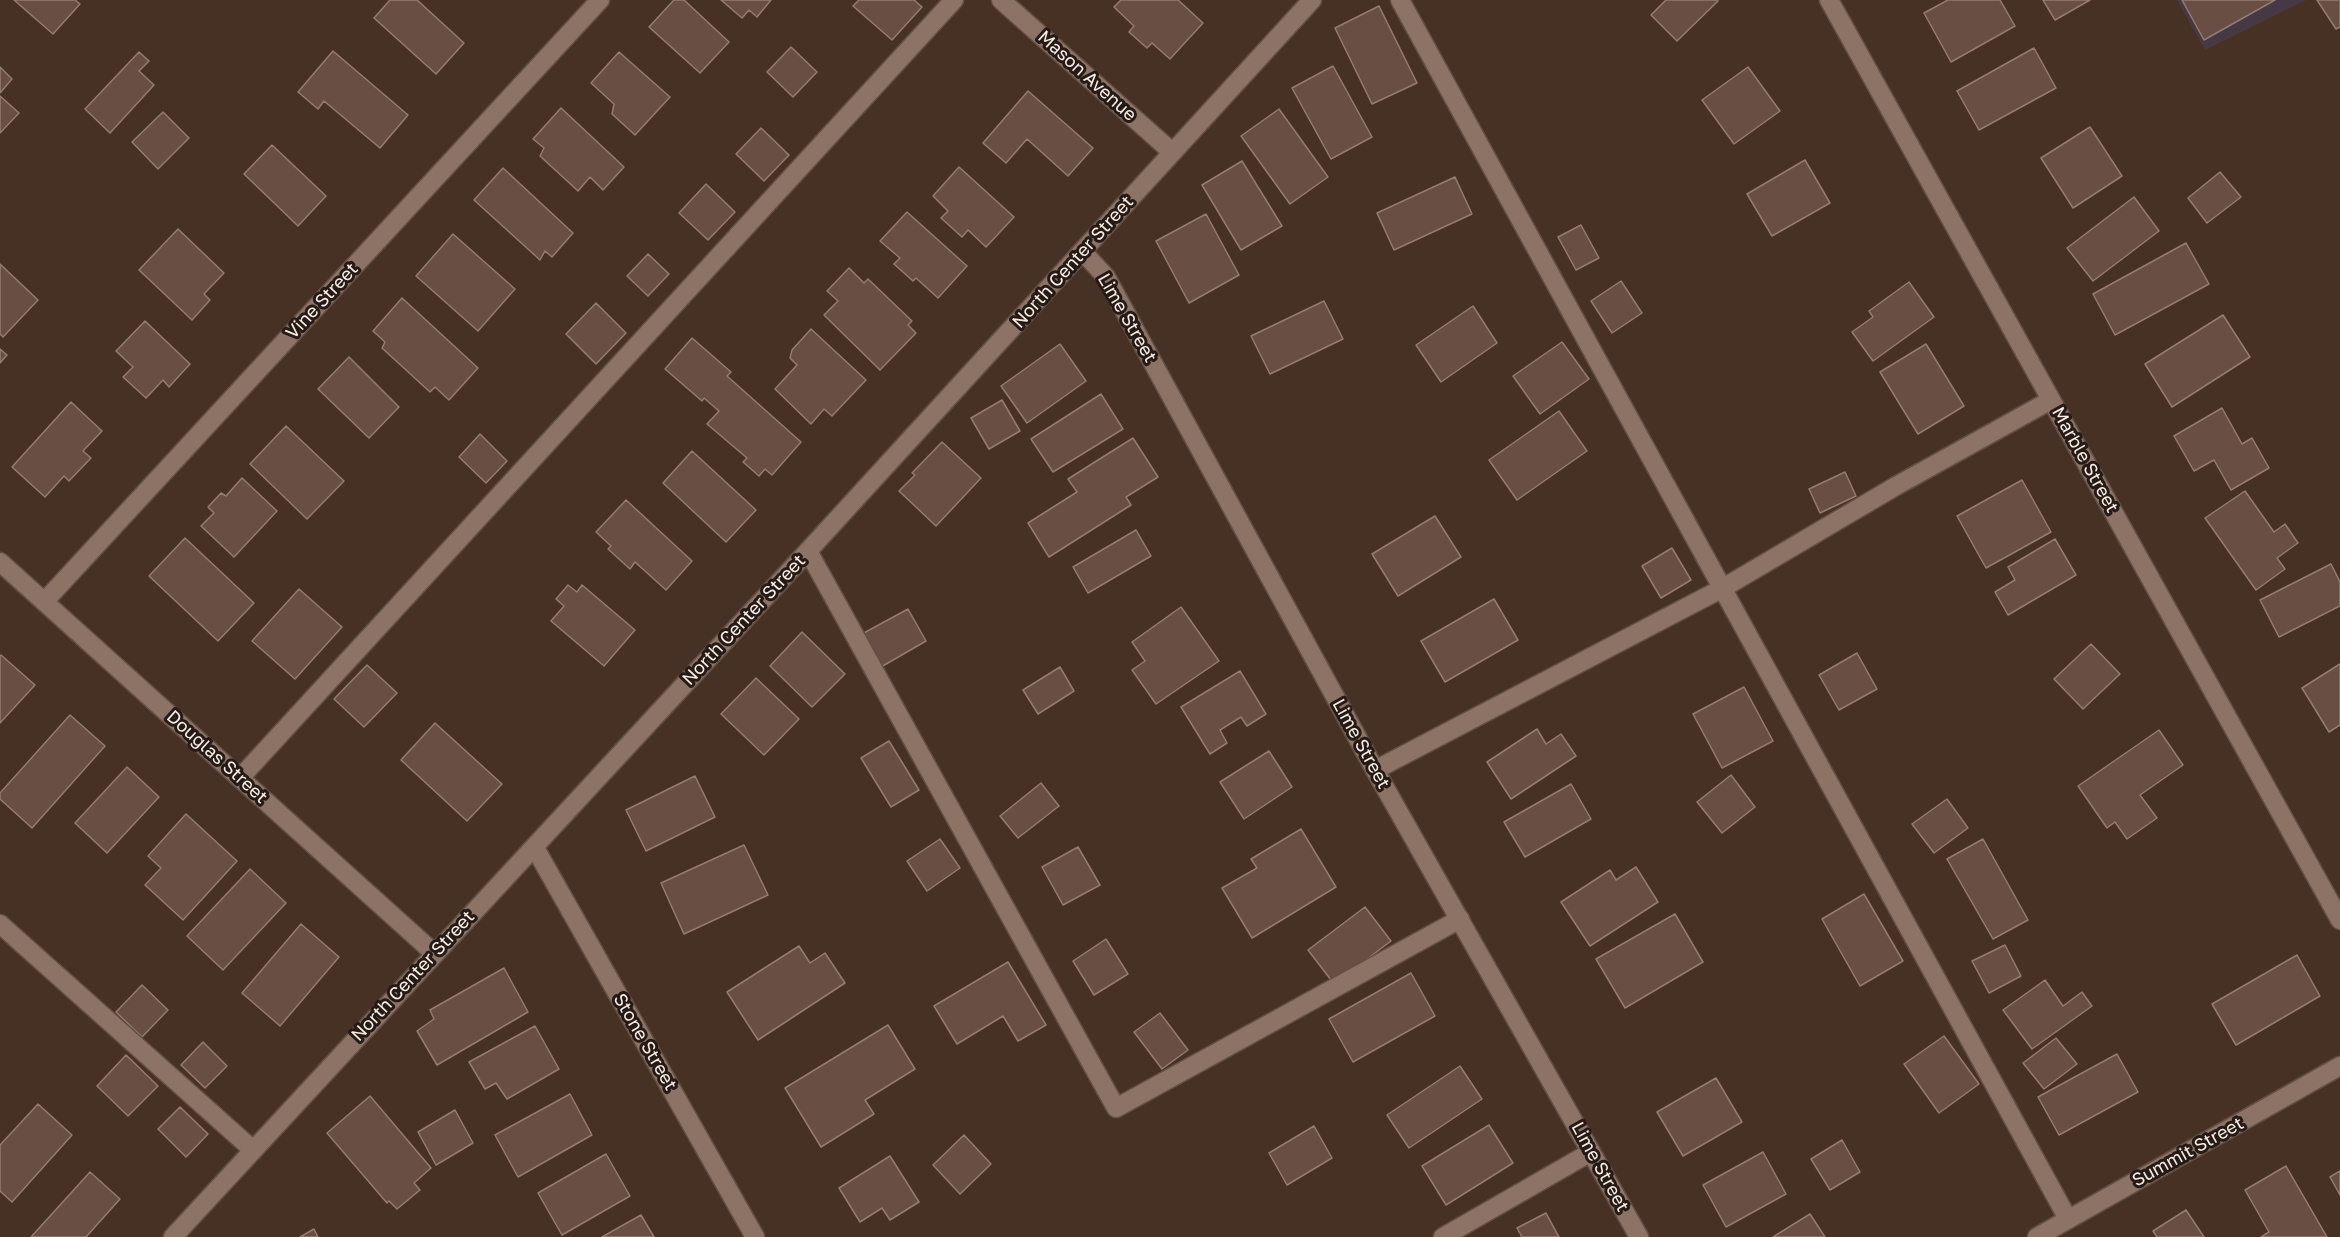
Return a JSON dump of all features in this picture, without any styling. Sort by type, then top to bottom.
[{"type":"street","name":"Vine Street","points":[[44,602],[600,0]]},
{"type":"street","points":[[240,778],[954,0]]},
{"type":"street","name":"Mason Avenue","points":[[1001,0],[1172,152]]},
{"type":"street","name":"North Center Street","points":[[173,1237],[434,953],[535,848],[1312,0]]},
{"type":"street","points":[[1400,0],[2068,1219]]},
{"type":"street","name":"Marble Street","points":[[1829,0],[2340,920]]},
{"type":"street","name":"Lime Street","points":[[1083,252],[1106,278],[1375,770],[1639,1237]]},
{"type":"street","points":[[1375,770],[1723,588],[1896,486],[2051,400]]},
{"type":"street","points":[[808,551],[1116,1108],[1460,919]]},
{"type":"street","name":"Douglas Street","points":[[0,562],[434,953]]},
{"type":"street","name":"Stone Street","points":[[535,848],[755,1237]]},
{"type":"street","points":[[0,924],[253,1150]]},
{"type":"street","name":"Summit Street","points":[[2037,1237],[2340,1066]]},
{"type":"street","points":[[1443,1237],[1591,1152]]},
{"type":"shaded area","points":[[2177,0],[2306,0],[2205,50]]},
{"type":"building","points":[[14,0],[75,0],[80,4],[53,34]]},
{"type":"building","points":[[390,0],[417,0],[464,43],[436,74],[374,18]]},
{"type":"building","points":[[674,0],[684,0],[729,42],[700,73],[649,27]]},
{"type":"building","points":[[721,0],[771,0],[757,17],[749,10],[742,18]]},
{"type":"building","points":[[859,0],[914,0],[922,7],[892,40],[853,6]]},
{"type":"building","points":[[1121,0],[1178,0],[1203,23],[1170,59],[1152,43],[1147,48],[1129,32],[1134,26],[1114,7]]},
{"type":"building","points":[[1666,0],[1718,1],[1677,41],[1651,15]]},
{"type":"building","points":[[1948,0],[2000,0],[2015,26],[1951,62],[1924,13]]},
{"type":"building","points":[[2043,0],[2090,0],[2055,20]]},
{"type":"building","points":[[2182,0],[2275,0],[2204,40]]},
{"type":"building","points":[[2317,0],[2340,0],[2340,27],[2336,29]]},
{"type":"building","points":[[1379,6],[1417,83],[1372,104],[1335,28]]},
{"type":"building","points":[[791,47],[817,72],[793,97],[767,72]]},
{"type":"building","points":[[2034,48],[2056,88],[1979,130],[1957,91]]},
{"type":"building","points":[[333,51],[408,115],[380,148],[324,101],[318,109],[298,92]]},
{"type":"building","points":[[139,52],[149,61],[139,71],[154,85],[110,133],[85,109]]},
{"type":"building","points":[[619,52],[670,97],[635,135],[612,114],[614,104],[591,83]]},
{"type":"building","points":[[1333,66],[1372,137],[1331,159],[1292,88]]},
{"type":"building","points":[[0,67],[12,79],[0,93]]},
{"type":"building","points":[[1748,67],[1780,111],[1734,144],[1702,100]]},
{"type":"building","points":[[1028,91],[1093,148],[1068,176],[1027,139],[1006,163],[983,143]]},
{"type":"building","points":[[0,96],[19,113],[0,133]]},
{"type":"building","points":[[561,108],[624,167],[603,190],[590,177],[578,191],[540,156],[544,148],[533,139]]},
{"type":"building","points":[[1279,109],[1328,177],[1290,204],[1241,136]]},
{"type":"building","points":[[163,112],[189,138],[158,169],[132,142]]},
{"type":"building","points":[[2090,127],[2122,176],[2073,208],[2041,158]]},
{"type":"building","points":[[761,128],[789,155],[764,181],[736,154]]},
{"type":"building","points":[[272,145],[326,196],[298,226],[244,174]]},
{"type":"building","points":[[1805,160],[1830,203],[1772,236],[1747,194]]},
{"type":"building","points":[[1242,161],[1282,226],[1241,250],[1202,185]]},
{"type":"building","points":[[959,167],[1014,217],[986,247],[968,230],[962,237],[941,218],[948,211],[933,196]]},
{"type":"building","points":[[503,168],[573,233],[552,257],[545,251],[540,260],[474,200]]},
{"type":"building","points":[[2220,172],[2241,197],[2207,223],[2188,198]]},
{"type":"building","points":[[1455,177],[1472,214],[1394,250],[1377,213]]},
{"type":"building","points":[[706,184],[735,212],[708,240],[679,213]]},
{"type":"building","points":[[2134,197],[2159,231],[2093,281],[2067,248]]},
{"type":"building","points":[[907,212],[967,266],[938,298],[916,278],[913,281],[894,264],[900,258],[880,241]]},
{"type":"building","points":[[1206,214],[1239,275],[1189,303],[1156,241]]},
{"type":"building","points":[[1581,225],[1599,258],[1576,270],[1558,237]]},
{"type":"building","points":[[178,229],[224,273],[204,294],[210,300],[192,320],[139,270]]},
{"type":"building","points":[[453,234],[515,289],[478,331],[416,276]]},
{"type":"building","points":[[2186,243],[2209,284],[2115,335],[2093,294]]},
{"type":"building","points":[[648,254],[669,274],[648,296],[627,276]]},
{"type":"building","points":[[0,264],[38,300],[3,337],[0,334]]},
{"type":"building","points":[[849,268],[864,283],[868,279],[912,321],[908,325],[916,333],[880,370],[824,315],[838,301],[827,291]]},
{"type":"building","points":[[1621,281],[1642,313],[1612,333],[1591,301]]},
{"type":"building","points":[[1909,282],[1934,317],[1873,361],[1852,332],[1873,317],[1869,311]]},
{"type":"building","points":[[402,298],[478,368],[449,400],[435,387],[430,392],[382,348],[385,342],[373,331]]},
{"type":"building","points":[[1324,301],[1343,339],[1270,374],[1251,336]]},
{"type":"building","points":[[596,303],[626,333],[596,364],[566,334]]},
{"type":"building","points":[[1473,306],[1497,343],[1441,382],[1416,345]]},
{"type":"building","points":[[2223,315],[2250,357],[2172,407],[2145,364]]},
{"type":"building","points":[[145,321],[190,364],[169,387],[163,380],[146,398],[123,377],[133,367],[116,351]]},
{"type":"building","points":[[811,329],[866,380],[832,416],[824,409],[811,424],[775,389],[797,365],[790,358],[792,350]]},
{"type":"building","points":[[692,338],[731,372],[727,376],[801,442],[772,475],[765,469],[759,476],[743,462],[747,458],[707,424],[719,411],[704,398],[702,401],[665,369]]},
{"type":"building","points":[[1562,342],[1589,379],[1540,414],[1513,376]]},
{"type":"building","points":[[1060,344],[1086,381],[1027,423],[1001,386]]},
{"type":"building","points":[[1926,344],[1964,406],[1918,434],[1880,372]]},
{"type":"building","points":[[0,349],[7,355],[0,363]]},
{"type":"building","points":[[349,357],[399,407],[369,438],[318,389]]},
{"type":"building","points":[[1101,394],[1123,429],[1053,472],[1031,439]]},
{"type":"building","points":[[1002,400],[1020,431],[989,449],[971,418]]},
{"type":"building","points":[[71,402],[102,431],[83,451],[91,458],[69,481],[64,476],[45,497],[12,467]]},
{"type":"building","points":[[2222,408],[2242,444],[2252,438],[2269,468],[2231,490],[2214,460],[2194,471],[2174,436]]},
{"type":"building","points":[[1559,411],[1587,451],[1517,500],[1489,460]]},
{"type":"building","points":[[286,426],[344,481],[307,519],[250,464]]},
{"type":"building","points":[[480,434],[507,461],[486,483],[459,457]]},
{"type":"building","points":[[1133,438],[1158,477],[1126,497],[1131,505],[1049,557],[1028,523],[1077,492],[1068,479]]},
{"type":"building","points":[[942,442],[981,478],[936,526],[899,491],[915,475],[912,473]]},
{"type":"building","points":[[692,451],[756,510],[726,542],[663,483]]},
{"type":"building","points":[[1845,472],[1856,496],[1820,513],[1809,489]]},
{"type":"building","points":[[242,478],[277,511],[234,557],[201,526],[214,513],[208,507],[221,493],[226,496]]},
{"type":"building","points":[[2022,480],[2051,532],[1986,568],[1957,516]]},
{"type":"building","points":[[2245,491],[2274,532],[2285,524],[2298,543],[2277,558],[2285,569],[2256,590],[2205,518]]},
{"type":"building","points":[[626,500],[692,561],[666,590],[635,562],[630,569],[608,549],[611,546],[596,532]]},
{"type":"building","points":[[1435,516],[1461,557],[1398,596],[1372,554]]},
{"type":"building","points":[[1136,530],[1151,556],[1088,593],[1073,567]]},
{"type":"building","points":[[185,538],[254,603],[218,641],[149,576]]},
{"type":"building","points":[[2055,539],[2076,575],[2008,615],[1995,592],[2015,580],[2008,567]]},
{"type":"building","points":[[1672,548],[1691,580],[1661,598],[1642,566]]},
{"type":"building","points":[[2331,564],[2340,582],[2340,606],[2279,637],[2260,600]]},
{"type":"building","points":[[568,585],[577,592],[582,585],[635,630],[604,666],[551,621],[564,606],[556,599]]},
{"type":"building","points":[[299,589],[342,627],[295,679],[252,641]]},
{"type":"building","points":[[1494,599],[1518,640],[1445,682],[1421,641]]},
{"type":"building","points":[[1181,607],[1219,661],[1156,704],[1132,670],[1145,661],[1132,642]]},
{"type":"building","points":[[908,609],[926,641],[881,667],[862,634]]},
{"type":"building","points":[[802,632],[845,674],[812,707],[770,666]]},
{"type":"building","points":[[2091,644],[2120,674],[2083,709],[2054,679]]},
{"type":"building","points":[[1857,653],[1877,689],[1839,710],[1819,675]]},
{"type":"building","points":[[0,656],[35,685],[0,723]]},
{"type":"building","points":[[2340,664],[2340,725],[2329,732],[2302,688]]},
{"type":"building","points":[[367,665],[397,693],[364,727],[334,699]]},
{"type":"building","points":[[1060,667],[1074,691],[1038,714],[1023,690]]},
{"type":"building","points":[[1240,671],[1266,714],[1247,726],[1241,717],[1220,730],[1227,743],[1210,754],[1181,707]]},
{"type":"building","points":[[756,678],[799,719],[764,755],[721,714]]},
{"type":"building","points":[[1744,687],[1773,741],[1722,768],[1693,714]]},
{"type":"building","points":[[70,715],[105,746],[32,828],[0,799],[0,793]]},
{"type":"building","points":[[435,723],[502,784],[467,821],[401,760]]},
{"type":"building","points":[[1537,729],[1546,744],[1561,734],[1576,756],[1511,799],[1487,762]]},
{"type":"building","points":[[2159,730],[2183,765],[2140,795],[2157,818],[2127,839],[2115,822],[2107,828],[2078,786]]},
{"type":"building","points":[[889,741],[919,790],[891,807],[861,758]]},
{"type":"building","points":[[1269,751],[1292,787],[1244,819],[1220,782]]},
{"type":"building","points":[[127,767],[159,797],[107,853],[75,823]]},
{"type":"building","points":[[1731,775],[1755,807],[1722,833],[1697,802]]},
{"type":"building","points":[[695,776],[715,817],[646,851],[626,810]]},
{"type":"building","points":[[1041,783],[1059,806],[1018,838],[1000,816]]},
{"type":"building","points":[[1571,784],[1591,819],[1525,857],[1504,822]]},
{"type":"building","points":[[1947,799],[1968,828],[1934,853],[1912,824]]},
{"type":"building","points":[[186,814],[237,861],[183,920],[145,885],[161,868],[148,856]]},
{"type":"building","points":[[1301,829],[1336,887],[1252,938],[1222,888],[1257,868],[1251,859]]},
{"type":"building","points":[[940,839],[960,868],[927,891],[907,861]]},
{"type":"building","points":[[1983,839],[2028,920],[1993,939],[1947,859]]},
{"type":"building","points":[[744,845],[768,895],[684,934],[661,883]]},
{"type":"building","points":[[1078,847],[1100,885],[1063,905],[1042,867]]},
{"type":"building","points":[[1636,867],[1658,902],[1590,946],[1561,902],[1610,870],[1616,880]]},
{"type":"building","points":[[250,869],[286,903],[223,970],[187,936]]},
{"type":"building","points":[[1864,894],[1903,961],[1860,986],[1822,919]]},
{"type":"building","points":[[1365,907],[1391,941],[1334,984],[1308,950]]},
{"type":"building","points":[[1675,914],[1703,962],[1625,1008],[1596,959]]},
{"type":"building","points":[[301,924],[339,957],[280,1026],[242,993]]},
{"type":"building","points":[[1106,939],[1128,974],[1094,995],[1073,961]]},
{"type":"building","points":[[2005,945],[2021,976],[1989,993],[1972,961]]},
{"type":"building","points":[[799,946],[810,963],[825,953],[845,983],[758,1040],[727,992]]},
{"type":"building","points":[[2297,955],[2320,996],[2236,1045],[2212,1004]]},
{"type":"building","points":[[1008,962],[1046,1025],[1018,1041],[1003,1016],[957,1044],[934,1006]]},
{"type":"building","points":[[504,968],[528,1012],[437,1065],[417,1031],[434,1019],[430,1010]]},
{"type":"building","points":[[1411,973],[1435,1016],[1353,1062],[1329,1019]]},
{"type":"building","points":[[2045,980],[2063,1006],[2082,992],[2092,1006],[2032,1049],[2003,1010]]},
{"type":"building","points":[[142,985],[168,1010],[142,1037],[116,1012]]},
{"type":"building","points":[[1160,1013],[1188,1050],[1162,1069],[1134,1032]]},
{"type":"building","points":[[888,1025],[915,1069],[865,1100],[874,1114],[821,1147],[785,1088]]},
{"type":"building","points":[[535,1026],[559,1069],[507,1099],[496,1083],[485,1089],[469,1062]]},
{"type":"building","points":[[1944,1036],[1979,1084],[1939,1113],[1904,1064]]},
{"type":"building","points":[[2056,1038],[2077,1064],[2044,1089],[2023,1063]]},
{"type":"building","points":[[203,1042],[227,1066],[205,1088],[181,1065]]},
{"type":"building","points":[[2117,1054],[2138,1092],[2059,1135],[2038,1097]]},
{"type":"building","points":[[126,1055],[158,1086],[128,1116],[97,1086]]},
{"type":"building","points":[[1460,1066],[1482,1099],[1409,1148],[1387,1115]]},
{"type":"building","points":[[1716,1078],[1742,1122],[1683,1156],[1657,1112]]},
{"type":"building","points":[[570,1094],[592,1135],[518,1177],[495,1135]]},
{"type":"building","points":[[370,1096],[431,1168],[414,1183],[420,1190],[397,1209],[389,1201],[387,1203],[327,1133]]},
{"type":"building","points":[[38,1104],[72,1135],[12,1202],[0,1191],[0,1145]]},
{"type":"building","points":[[180,1107],[208,1134],[186,1157],[158,1129]]},
{"type":"building","points":[[455,1110],[473,1143],[436,1165],[418,1132]]},
{"type":"building","points":[[1489,1125],[1513,1163],[1446,1205],[1422,1166]]},
{"type":"building","points":[[1314,1126],[1332,1158],[1287,1185],[1269,1153]]},
{"type":"building","points":[[964,1135],[991,1164],[960,1194],[933,1165]]},
{"type":"building","points":[[1842,1140],[1860,1172],[1830,1190],[1811,1159]]},
{"type":"building","points":[[1763,1152],[1786,1194],[1726,1227],[1703,1185]]},
{"type":"building","points":[[606,1154],[630,1196],[562,1235],[538,1193]]},
{"type":"building","points":[[890,1156],[919,1202],[890,1220],[882,1208],[860,1222],[839,1188]]},
{"type":"building","points":[[2286,1166],[2327,1237],[2261,1237],[2269,1232],[2245,1190]]},
{"type":"building","points":[[2340,1171],[2340,1195],[2330,1177]]},
{"type":"building","points":[[90,1172],[120,1199],[86,1237],[31,1237]]},
{"type":"building","points":[[2186,1210],[2204,1237],[2157,1237],[2153,1231]]},
{"type":"building","points":[[1546,1213],[1559,1237],[1522,1237],[1517,1228]]},
{"type":"building","points":[[1810,1214],[1825,1237],[1773,1237]]},
{"type":"building","points":[[641,1215],[654,1237],[602,1237]]},
{"type":"building","points":[[314,1229],[318,1237],[300,1237]]}]
